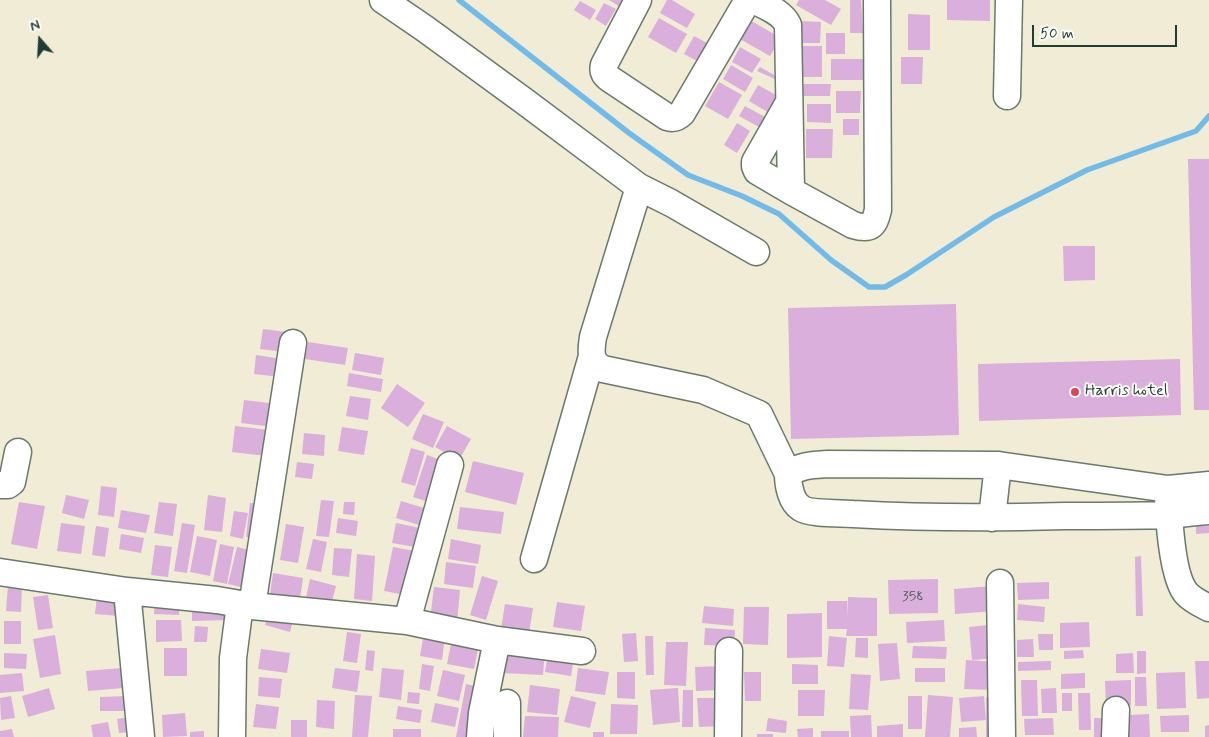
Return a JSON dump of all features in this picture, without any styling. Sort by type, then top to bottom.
[{"type":"street","points":[[383,0],[424,28],[639,187],[671,203],[756,252]]},
{"type":"street","points":[[638,0],[604,65],[603,71],[610,79],[667,117],[674,118],[682,113],[748,0]]},
{"type":"street","points":[[753,0],[780,15],[788,25],[791,191]]},
{"type":"street","points":[[788,104],[757,160],[756,169],[759,173],[853,225],[862,228],[870,226],[874,223],[878,210],[877,0]]},
{"type":"street","points":[[1007,96],[1009,0]]},
{"type":"street","points":[[639,187],[593,337],[591,351],[595,364],[603,369],[703,390],[760,414],[788,474],[788,482],[795,501],[800,508],[806,511],[869,515],[992,518],[1169,515],[1209,511]]},
{"type":"street","points":[[232,737],[233,658],[246,605],[293,343]]},
{"type":"street","points":[[534,559],[592,356]]},
{"type":"street","points":[[0,485],[8,485],[12,482],[18,452]]},
{"type":"street","points":[[788,474],[794,469],[803,466],[828,464],[998,465],[1168,489],[1209,486]]},
{"type":"street","points":[[407,621],[450,465]]},
{"type":"street","points":[[992,518],[998,465]]},
{"type":"street","points":[[1168,489],[1169,515],[1178,575],[1187,594],[1209,608]]},
{"type":"street","points":[[0,572],[128,592],[407,621],[497,640],[582,651]]},
{"type":"street","points":[[1000,583],[1002,737]]},
{"type":"street","points":[[128,592],[141,737]]},
{"type":"street","points":[[480,737],[482,713],[497,640]]},
{"type":"street","points":[[728,737],[729,651]]},
{"type":"street","points":[[507,703],[507,737]]},
{"type":"street","points":[[1115,737],[1116,710]]},
{"type":"building","points":[[609,0],[626,0],[622,8]]},
{"type":"building","points":[[667,0],[672,0],[695,14],[687,28],[660,13]]},
{"type":"building","points":[[799,0],[825,0],[841,9],[831,25],[796,5]]},
{"type":"building","points":[[850,0],[861,0],[863,33],[850,33]]},
{"type":"building","points":[[947,0],[990,0],[990,21],[947,20]]},
{"type":"building","points":[[580,1],[596,10],[590,20],[574,10]]},
{"type":"building","points":[[604,3],[616,9],[606,26],[595,19]]},
{"type":"building","points":[[908,14],[930,15],[930,50],[908,50]]},
{"type":"building","points":[[659,18],[687,34],[676,53],[648,37]]},
{"type":"building","points":[[748,19],[781,38],[770,56],[738,38]]},
{"type":"building","points":[[799,21],[821,22],[820,43],[798,43]]},
{"type":"building","points":[[826,33],[845,33],[845,54],[826,54]]},
{"type":"building","points":[[694,36],[709,44],[699,62],[684,54]]},
{"type":"building","points":[[800,46],[822,46],[822,77],[800,77]]},
{"type":"building","points":[[740,47],[761,59],[752,73],[732,62]]},
{"type":"building","points":[[901,57],[923,57],[922,84],[901,84]]},
{"type":"building","points":[[831,59],[864,59],[863,80],[831,80]]},
{"type":"building","points":[[731,65],[753,78],[745,92],[723,79]]},
{"type":"building","points":[[760,67],[778,77],[777,80],[757,71]]},
{"type":"building","points":[[719,82],[742,95],[728,119],[705,106]]},
{"type":"building","points":[[799,84],[831,84],[830,96],[799,96]]},
{"type":"building","points":[[758,85],[776,95],[771,114],[749,101]]},
{"type":"building","points":[[836,91],[861,91],[860,113],[836,113]]},
{"type":"building","points":[[807,104],[831,104],[831,123],[807,122]]},
{"type":"building","points":[[745,106],[765,117],[759,127],[739,116]]},
{"type":"building","points":[[843,119],[859,119],[859,135],[843,135]]},
{"type":"building","points":[[737,123],[750,131],[737,153],[724,145]]},
{"type":"building","points":[[806,129],[833,129],[832,158],[806,158]]},
{"type":"building","points":[[1188,159],[1209,159],[1209,410],[1194,410]]},
{"type":"building","points":[[1063,246],[1095,246],[1095,280],[1064,281]]},
{"type":"building","points":[[956,304],[959,435],[791,439],[788,308]]},
{"type":"building","points":[[263,329],[286,332],[284,352],[260,349]]},
{"type":"building","points":[[308,342],[348,348],[345,365],[305,359]]},
{"type":"building","points":[[355,353],[384,358],[381,375],[352,370]]},
{"type":"building","points":[[256,355],[282,359],[280,377],[254,374]]},
{"type":"building","points":[[1180,359],[1181,415],[979,421],[978,364]]},
{"type":"building","points":[[349,373],[383,379],[381,392],[347,386]]},
{"type":"building","points":[[397,384],[425,403],[408,427],[381,408]]},
{"type":"building","points":[[350,396],[371,399],[368,420],[346,416]]},
{"type":"building","points":[[244,400],[277,404],[274,427],[241,423]]},
{"type":"building","points":[[423,414],[444,422],[433,448],[412,439]]},
{"type":"building","points":[[235,426],[277,431],[274,457],[232,452]]},
{"type":"building","points":[[447,426],[471,439],[459,460],[435,447]]},
{"type":"building","points":[[342,427],[368,431],[364,455],[338,451]]},
{"type":"building","points":[[304,433],[325,435],[324,456],[302,454]]},
{"type":"building","points":[[411,448],[425,452],[415,486],[401,482]]},
{"type":"building","points":[[427,455],[449,463],[435,504],[413,497]]},
{"type":"building","points":[[473,461],[524,473],[516,505],[465,492]]},
{"type":"building","points":[[297,462],[314,464],[312,479],[295,477]]},
{"type":"building","points":[[101,486],[117,488],[114,517],[98,515]]},
{"type":"building","points":[[66,495],[89,500],[84,519],[62,513]]},
{"type":"building","points":[[208,495],[226,498],[222,532],[204,530]]},
{"type":"building","points":[[321,500],[334,501],[329,537],[316,536]]},
{"type":"building","points":[[401,501],[434,511],[429,528],[396,518]]},
{"type":"building","points":[[19,502],[45,506],[37,549],[11,544]]},
{"type":"building","points":[[159,502],[177,504],[173,536],[154,533]]},
{"type":"building","points":[[344,502],[355,502],[354,515],[343,514]]},
{"type":"building","points":[[250,503],[263,504],[259,539],[246,537]]},
{"type":"building","points":[[460,507],[504,512],[501,534],[457,529]]},
{"type":"building","points":[[121,510],[150,515],[146,533],[118,528]]},
{"type":"building","points":[[234,511],[248,513],[243,539],[230,536]]},
{"type":"building","points":[[338,518],[358,521],[356,536],[336,533]]},
{"type":"building","points":[[61,523],[85,526],[81,554],[57,551]]},
{"type":"building","points":[[182,523],[195,525],[187,573],[174,571]]},
{"type":"building","points":[[396,523],[430,530],[426,549],[392,543]]},
{"type":"building","points":[[286,524],[304,527],[298,563],[280,560]]},
{"type":"building","points":[[96,526],[109,528],[105,557],[92,555]]},
{"type":"building","points":[[1196,526],[1209,526],[1209,533],[1196,534]]},
{"type":"building","points":[[121,534],[144,538],[141,553],[119,549]]},
{"type":"building","points":[[197,536],[217,540],[210,576],[190,572]]},
{"type":"building","points":[[313,539],[327,542],[321,572],[306,569]]},
{"type":"building","points":[[451,539],[481,545],[478,564],[448,559]]},
{"type":"building","points":[[220,544],[234,547],[227,584],[213,581]]},
{"type":"building","points":[[155,545],[172,547],[168,577],[151,575]]},
{"type":"building","points":[[237,547],[258,552],[250,589],[228,584]]},
{"type":"building","points":[[393,547],[420,552],[411,596],[384,591]]},
{"type":"building","points":[[334,548],[352,549],[349,577],[332,575]]},
{"type":"building","points":[[357,554],[375,556],[372,601],[354,599]]},
{"type":"building","points":[[1141,556],[1143,616],[1136,616],[1135,557]]},
{"type":"building","points":[[446,562],[476,566],[473,588],[444,584]]},
{"type":"building","points":[[273,573],[303,578],[300,599],[270,594]]},
{"type":"building","points":[[482,576],[498,581],[486,620],[470,615]]},
{"type":"building","points":[[310,579],[336,586],[331,605],[306,598]]},
{"type":"building","points":[[938,579],[938,613],[889,614],[888,580]]},
{"type":"building","points":[[1049,582],[1049,599],[1018,600],[1017,583]]},
{"type":"building","points":[[8,585],[22,585],[21,612],[6,611]]},
{"type":"building","points":[[994,586],[995,611],[955,614],[954,589]]},
{"type":"building","points":[[434,587],[460,590],[457,623],[430,620]]},
{"type":"building","points":[[48,595],[53,628],[38,630],[33,597]]},
{"type":"building","points":[[97,595],[121,597],[119,616],[95,614]]},
{"type":"building","points":[[848,597],[877,598],[877,636],[846,636],[847,629],[827,629],[827,601],[847,601],[847,617]]},
{"type":"building","points":[[155,599],[180,600],[179,615],[154,614]]},
{"type":"building","points":[[557,602],[585,606],[581,631],[553,627]]},
{"type":"building","points":[[505,604],[533,608],[529,633],[501,629]]},
{"type":"building","points":[[1018,604],[1045,607],[1044,622],[1017,620]]},
{"type":"building","points":[[229,605],[229,620],[192,621],[192,606]]},
{"type":"building","points":[[704,606],[734,609],[733,626],[702,623]]},
{"type":"building","points":[[744,607],[769,607],[768,645],[743,644]]},
{"type":"building","points":[[269,610],[294,617],[290,632],[265,625]]},
{"type":"building","points":[[822,613],[822,657],[787,658],[787,614]]},
{"type":"building","points":[[156,620],[181,620],[182,641],[156,642]]},
{"type":"building","points":[[944,620],[945,641],[907,643],[906,622]]},
{"type":"building","points":[[4,621],[21,621],[21,644],[4,644]]},
{"type":"building","points":[[1089,622],[1090,647],[1060,648],[1060,623]]},
{"type":"building","points":[[998,624],[1000,658],[972,660],[969,627]]},
{"type":"building","points":[[195,626],[208,627],[207,642],[194,642]]},
{"type":"building","points":[[705,628],[735,630],[734,646],[704,645]]},
{"type":"building","points":[[347,632],[361,634],[357,663],[343,661]]},
{"type":"building","points":[[424,633],[445,636],[442,660],[420,656]]},
{"type":"building","points":[[636,633],[638,661],[624,662],[622,634]]},
{"type":"building","points":[[1038,634],[1053,634],[1053,650],[1039,650]]},
{"type":"building","points":[[55,635],[61,674],[40,678],[33,639]]},
{"type":"building","points":[[645,636],[653,636],[654,675],[646,675]]},
{"type":"building","points":[[829,636],[847,638],[844,667],[827,666]]},
{"type":"building","points":[[856,638],[868,638],[868,658],[855,657]]},
{"type":"building","points":[[452,639],[479,644],[474,669],[447,664]]},
{"type":"building","points":[[1033,639],[1034,657],[1017,657],[1017,640]]},
{"type":"building","points":[[666,642],[688,642],[686,686],[664,685]]},
{"type":"building","points":[[897,643],[900,679],[880,681],[878,644]]},
{"type":"building","points":[[913,646],[947,647],[946,659],[912,658]]},
{"type":"building","points":[[504,647],[545,649],[543,675],[502,673]]},
{"type":"building","points":[[164,648],[187,648],[187,676],[164,676]]},
{"type":"building","points":[[261,649],[290,653],[287,673],[258,669]]},
{"type":"building","points":[[367,650],[375,651],[373,671],[365,670]]},
{"type":"building","points":[[1083,650],[1084,658],[1064,659],[1064,651]]},
{"type":"building","points":[[1137,651],[1146,651],[1146,673],[1137,674]]},
{"type":"building","points":[[4,653],[27,654],[26,669],[4,668]]},
{"type":"building","points":[[548,653],[574,657],[571,676],[545,672]]},
{"type":"building","points":[[1133,653],[1134,673],[1116,673],[1116,654]]},
{"type":"building","points":[[966,660],[996,662],[995,690],[964,689]]},
{"type":"building","points":[[1051,661],[1051,670],[1018,671],[1018,662]]},
{"type":"building","points":[[1195,661],[1209,661],[1209,698],[1197,699]]},
{"type":"building","points":[[422,664],[434,666],[430,691],[419,689]]},
{"type":"building","points":[[792,664],[818,665],[818,684],[792,684]]},
{"type":"building","points":[[723,666],[724,690],[696,691],[695,667]]},
{"type":"building","points":[[121,668],[123,688],[88,691],[86,671]]},
{"type":"building","points":[[335,668],[360,671],[357,692],[332,688]]},
{"type":"building","points":[[382,668],[404,670],[401,700],[379,697]]},
{"type":"building","points":[[578,668],[609,672],[605,695],[575,691]]},
{"type":"building","points":[[915,668],[945,668],[945,682],[915,682]]},
{"type":"building","points":[[443,670],[465,675],[459,701],[437,696]]},
{"type":"building","points":[[617,672],[635,672],[635,699],[617,698]]},
{"type":"building","points":[[744,672],[761,672],[761,701],[745,701]]},
{"type":"building","points":[[1185,672],[1186,708],[1157,709],[1156,673]]},
{"type":"building","points":[[22,673],[24,691],[0,693],[0,675]]},
{"type":"building","points":[[1085,673],[1085,688],[1061,689],[1061,674]]},
{"type":"building","points":[[851,674],[871,675],[868,710],[849,709]]},
{"type":"building","points":[[259,677],[282,679],[280,698],[258,696]]},
{"type":"building","points":[[1135,677],[1146,677],[1147,706],[1135,706]]},
{"type":"building","points":[[1021,680],[1037,680],[1038,716],[1022,716]]},
{"type":"building","points":[[1131,680],[1131,705],[1106,706],[1105,681]]},
{"type":"building","points":[[466,684],[485,688],[476,737],[456,737]]},
{"type":"building","points":[[530,685],[560,689],[557,715],[527,712]]},
{"type":"building","points":[[49,688],[55,709],[28,717],[22,696]]},
{"type":"building","points":[[678,688],[680,722],[653,725],[650,690]]},
{"type":"building","points":[[1056,688],[1057,713],[1042,713],[1041,689]]},
{"type":"building","points":[[683,690],[693,690],[693,727],[682,727]]},
{"type":"building","points":[[798,690],[825,690],[824,716],[798,716]]},
{"type":"building","points":[[408,692],[420,693],[419,704],[407,703]]},
{"type":"building","points":[[1062,693],[1072,693],[1072,711],[1062,711]]},
{"type":"building","points":[[1078,693],[1090,693],[1091,730],[1079,730]]},
{"type":"building","points":[[355,695],[372,696],[368,737],[352,737]]},
{"type":"building","points":[[928,695],[953,697],[950,737],[925,737]]},
{"type":"building","points":[[11,696],[15,718],[1,720],[0,698]]},
{"type":"building","points":[[128,696],[128,711],[100,711],[100,697]]},
{"type":"building","points":[[571,696],[596,702],[590,728],[564,722]]},
{"type":"building","points":[[908,696],[922,696],[922,729],[908,729]]},
{"type":"building","points":[[984,696],[986,720],[961,722],[959,698]]},
{"type":"building","points":[[986,697],[999,697],[999,737],[986,737]]},
{"type":"building","points":[[697,698],[724,698],[724,726],[699,727]]},
{"type":"building","points":[[317,700],[335,701],[334,729],[316,727]]},
{"type":"building","points":[[435,703],[459,708],[455,727],[431,722]]},
{"type":"building","points":[[256,704],[279,707],[276,729],[253,727]]},
{"type":"building","points":[[611,704],[638,705],[637,734],[610,734]]},
{"type":"building","points":[[398,706],[422,710],[420,723],[396,719]]},
{"type":"building","points":[[185,713],[187,736],[163,737],[162,715]]},
{"type":"building","points":[[1149,714],[1150,737],[1129,737],[1128,715]]},
{"type":"building","points":[[871,715],[872,737],[851,737],[850,716]]},
{"type":"building","points":[[1189,715],[1189,732],[1161,732],[1160,716]]},
{"type":"building","points":[[525,716],[559,717],[558,737],[523,737]]},
{"type":"building","points":[[130,717],[131,732],[119,733],[117,719]]},
{"type":"building","points":[[768,718],[787,721],[786,733],[766,731]]},
{"type":"building","points":[[1053,718],[1054,735],[1025,735],[1024,719]]},
{"type":"building","points":[[1094,718],[1108,718],[1108,737],[1094,737]]},
{"type":"building","points":[[291,720],[307,720],[307,737],[291,737]]},
{"type":"building","points":[[108,722],[111,737],[93,737],[91,725]]},
{"type":"building","points":[[903,724],[903,737],[877,737],[877,726]]},
{"type":"building","points":[[1209,725],[1209,737],[1205,737],[1205,726]]},
{"type":"building","points":[[976,727],[977,737],[959,737],[959,728]]},
{"type":"building","points":[[813,728],[813,737],[798,737],[797,729]]},
{"type":"building","points":[[12,729],[14,737],[0,737],[0,731]]},
{"type":"building","points":[[393,729],[421,729],[421,737],[393,737]]},
{"type":"building","points":[[204,731],[204,737],[190,737],[190,732]]},
{"type":"building","points":[[821,731],[849,731],[849,737],[821,737]]},
{"type":"building","points":[[593,732],[604,732],[604,737],[593,737]]},
{"type":"building","points":[[757,734],[773,734],[773,737],[757,737]]},
{"type":"waterway","points":[[459,0],[629,133],[688,175],[742,196],[779,214],[831,260],[869,287],[885,287],[994,217],[1087,170],[1196,131],[1209,116]]},
{"type":"place","name":"Harris hotel","points":[[1075,392]]}]
